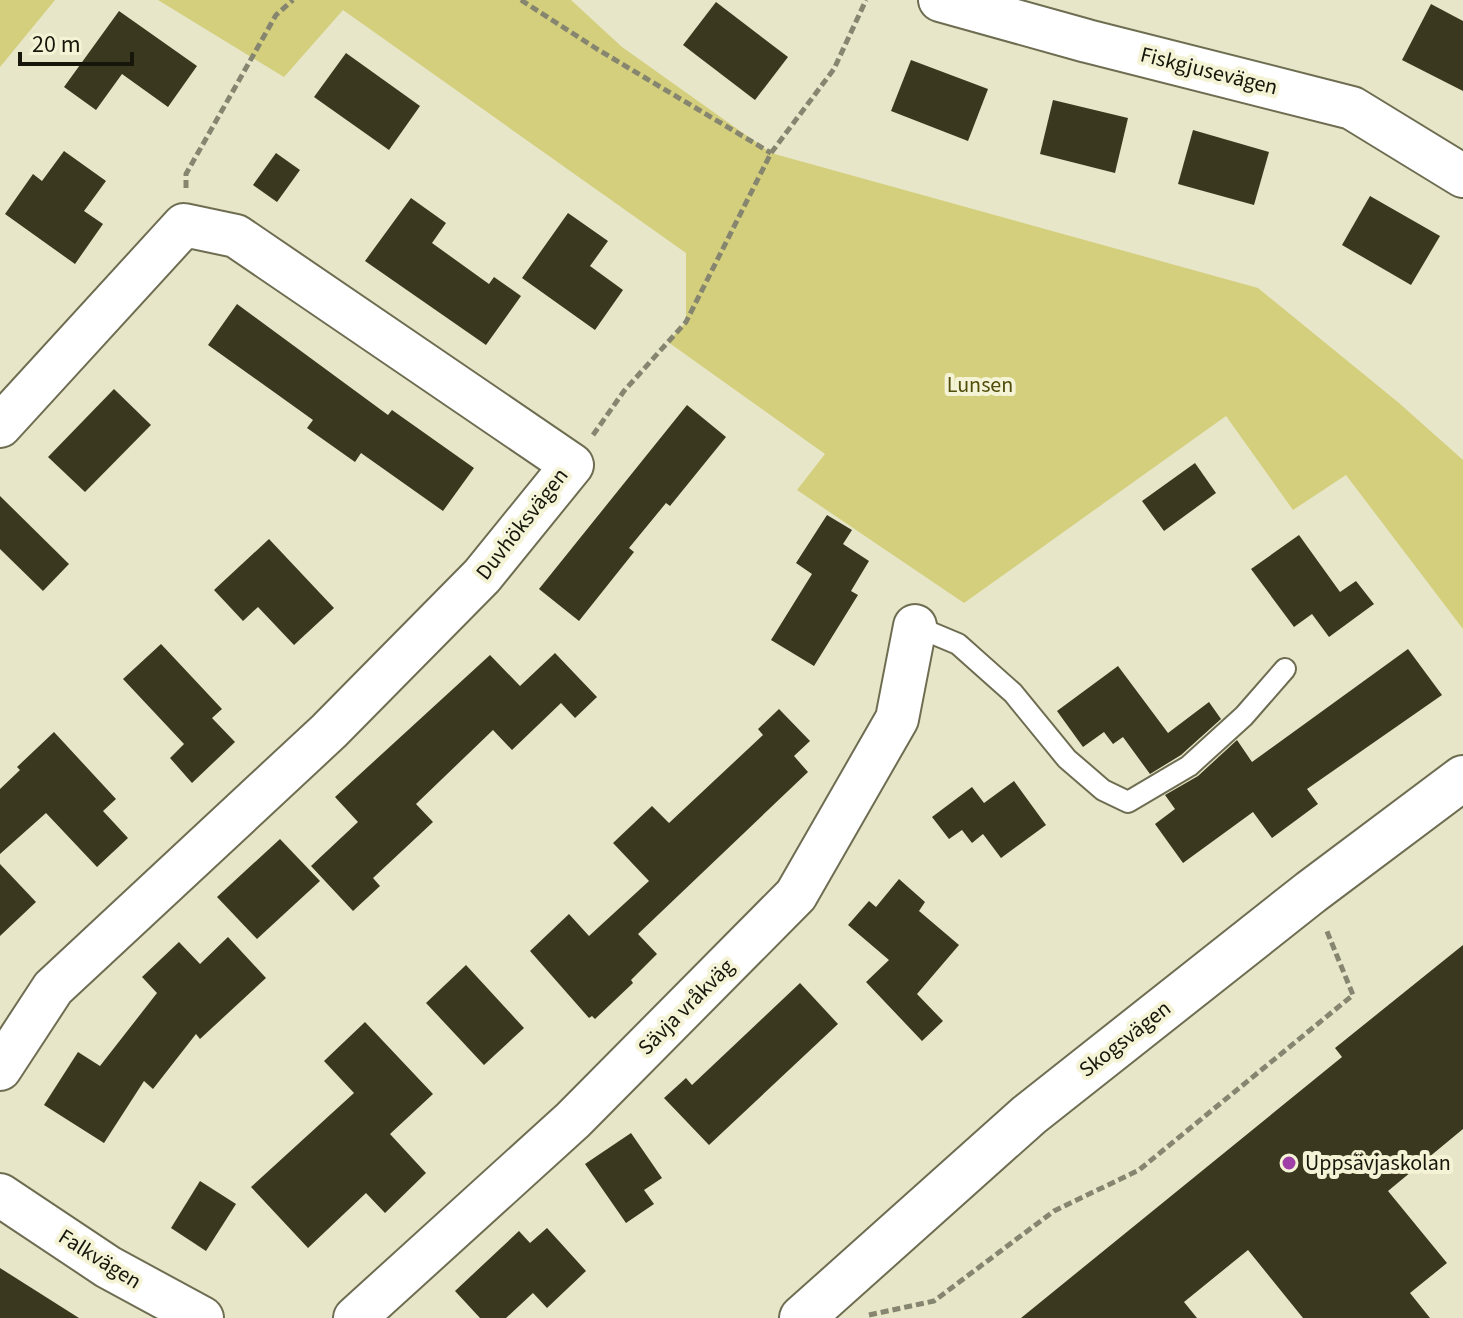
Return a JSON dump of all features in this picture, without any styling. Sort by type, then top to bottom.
[{"type":"street","name":"Fiskgjusevägen","points":[[940,0],[1352,108],[1463,176]]},
{"type":"street","points":[[0,426],[184,225]]},
{"type":"street","name":"Duvhöksvägen","points":[[0,1069],[53,988],[340,720],[482,576],[572,465],[236,236],[184,225]]},
{"type":"street","name":"Sävja vråkväg","points":[[355,1318],[573,1120],[796,895],[897,719],[915,626]]},
{"type":"street","name":"Skogsvägen","points":[[802,1318],[1029,1115],[1311,892],[1463,778]]},
{"type":"street","name":"Falkvägen","points":[[0,1195],[108,1267],[202,1318]]},
{"type":"lane","points":[[915,626],[958,644],[1013,693],[1067,759],[1103,790],[1128,802],[1189,766],[1244,716],[1285,669]]},
{"type":"path","points":[[184,225],[186,174],[276,15],[293,0]]},
{"type":"path","points":[[521,0],[771,153]]},
{"type":"path","points":[[572,465],[624,391],[686,322],[771,153],[834,69],[866,0]]},
{"type":"path","points":[[866,1315],[934,1301],[1054,1211],[1139,1170],[1353,995],[1311,892]]},
{"type":"green space","points":[[0,0],[55,0],[0,67]]},
{"type":"green space","name":"Lunsen","points":[[158,0],[571,0],[622,47],[771,153],[1258,288],[1399,403],[1463,460],[1463,629],[1346,475],[1293,510],[1226,416],[964,603],[797,490],[825,454],[668,342],[686,322],[686,253],[343,10],[284,77]]},
{"type":"building","points":[[716,2],[788,57],[755,100],[683,45]]},
{"type":"building","points":[[1431,4],[1463,21],[1463,91],[1402,60]]},
{"type":"building","points":[[119,11],[197,66],[168,107],[122,74],[96,110],[64,87]]},
{"type":"building","points":[[346,53],[420,106],[389,150],[314,97]]},
{"type":"building","points":[[911,60],[988,89],[968,141],[891,111]]},
{"type":"building","points":[[1053,100],[1128,118],[1115,173],[1040,154]]},
{"type":"building","points":[[1193,130],[1269,152],[1254,205],[1178,184]]},
{"type":"building","points":[[64,151],[106,181],[84,211],[103,224],[75,264],[5,214],[33,174],[42,181]]},
{"type":"building","points":[[276,153],[300,170],[277,202],[253,185]]},
{"type":"building","points":[[1370,196],[1440,236],[1411,285],[1342,245]]},
{"type":"building","points":[[411,198],[446,223],[432,243],[489,284],[494,277],[521,296],[486,345],[365,261]]},
{"type":"building","points":[[568,213],[608,241],[590,266],[623,290],[595,330],[522,278]]},
{"type":"building","points":[[237,304],[388,415],[392,410],[474,468],[443,511],[361,453],[355,462],[307,428],[313,420],[208,345]]},
{"type":"building","points":[[114,389],[151,425],[85,492],[48,457]]},
{"type":"building","points":[[687,405],[726,437],[670,506],[666,503],[629,548],[634,552],[579,621],[539,589]]},
{"type":"building","points":[[1195,463],[1216,493],[1164,531],[1142,501]]},
{"type":"building","points":[[0,496],[69,564],[43,591],[0,549]]},
{"type":"building","points":[[827,515],[852,530],[843,544],[869,561],[851,591],[858,595],[814,666],[771,640],[812,574],[796,563]]},
{"type":"building","points":[[1299,535],[1340,592],[1356,581],[1374,604],[1329,637],[1312,614],[1294,627],[1251,569]]},
{"type":"building","points":[[269,539],[334,608],[294,645],[258,607],[243,621],[214,590]]},
{"type":"building","points":[[161,644],[222,709],[212,718],[235,742],[192,783],[170,758],[184,744],[123,679]]},
{"type":"building","points":[[1408,649],[1442,695],[1307,789],[1318,804],[1272,838],[1253,812],[1183,863],[1155,824],[1175,809],[1165,795],[1198,776],[1237,740],[1252,762]]},
{"type":"building","points":[[555,653],[597,697],[575,718],[561,703],[512,750],[493,730],[416,804],[433,822],[373,878],[380,886],[353,911],[311,866],[358,822],[335,797],[490,655],[520,686]]},
{"type":"building","points":[[1118,666],[1168,733],[1209,702],[1221,719],[1181,755],[1150,774],[1123,737],[1113,744],[1104,732],[1083,747],[1057,711]]},
{"type":"building","points":[[779,709],[810,741],[794,756],[808,772],[638,934],[657,954],[631,980],[633,983],[595,1019],[592,1016],[589,1018],[530,951],[569,914],[589,936],[649,881],[613,843],[652,806],[669,823],[763,735],[758,729]]},
{"type":"building","points":[[54,732],[116,799],[103,811],[128,838],[97,867],[46,813],[0,854],[0,789],[20,770],[17,767]]},
{"type":"building","points":[[1014,781],[1046,825],[1001,858],[983,834],[972,843],[962,830],[949,839],[932,817],[972,787],[984,803]]},
{"type":"building","points":[[280,839],[320,881],[257,939],[217,897]]},
{"type":"building","points":[[0,864],[36,902],[0,936]]},
{"type":"building","points":[[899,879],[925,902],[919,911],[959,945],[917,994],[943,1021],[922,1041],[866,982],[889,960],[848,925],[869,901],[876,907]]},
{"type":"building","points":[[228,937],[266,978],[200,1039],[196,1034],[153,1089],[144,1081],[104,1143],[44,1105],[78,1052],[100,1066],[157,993],[142,977],[179,942],[200,964]]},
{"type":"building","name":"Uppsävjaskolan","points":[[1463,945],[1463,1129],[1388,1191],[1447,1263],[1410,1293],[1430,1318],[1303,1318],[1248,1250],[1184,1302],[1197,1318],[1021,1318],[1342,1057],[1335,1048]]},
{"type":"building","points":[[466,965],[524,1028],[484,1065],[426,1003]]},
{"type":"building","points":[[800,983],[838,1024],[709,1145],[664,1098],[686,1078],[692,1085]]},
{"type":"building","points":[[365,1022],[433,1094],[390,1134],[426,1173],[385,1213],[366,1193],[308,1248],[251,1187],[354,1093],[324,1061]]},
{"type":"building","points":[[631,1133],[662,1178],[644,1190],[654,1204],[626,1223],[585,1164]]},
{"type":"building","points":[[200,1181],[236,1204],[206,1251],[171,1228]]},
{"type":"building","points":[[547,1228],[586,1271],[547,1308],[533,1293],[506,1318],[480,1318],[455,1291],[519,1231],[530,1243]]},
{"type":"building","points":[[0,1268],[79,1318],[0,1318]]},
{"type":"place","name":"Uppsävjaskolan","points":[[1289,1163]]}]
